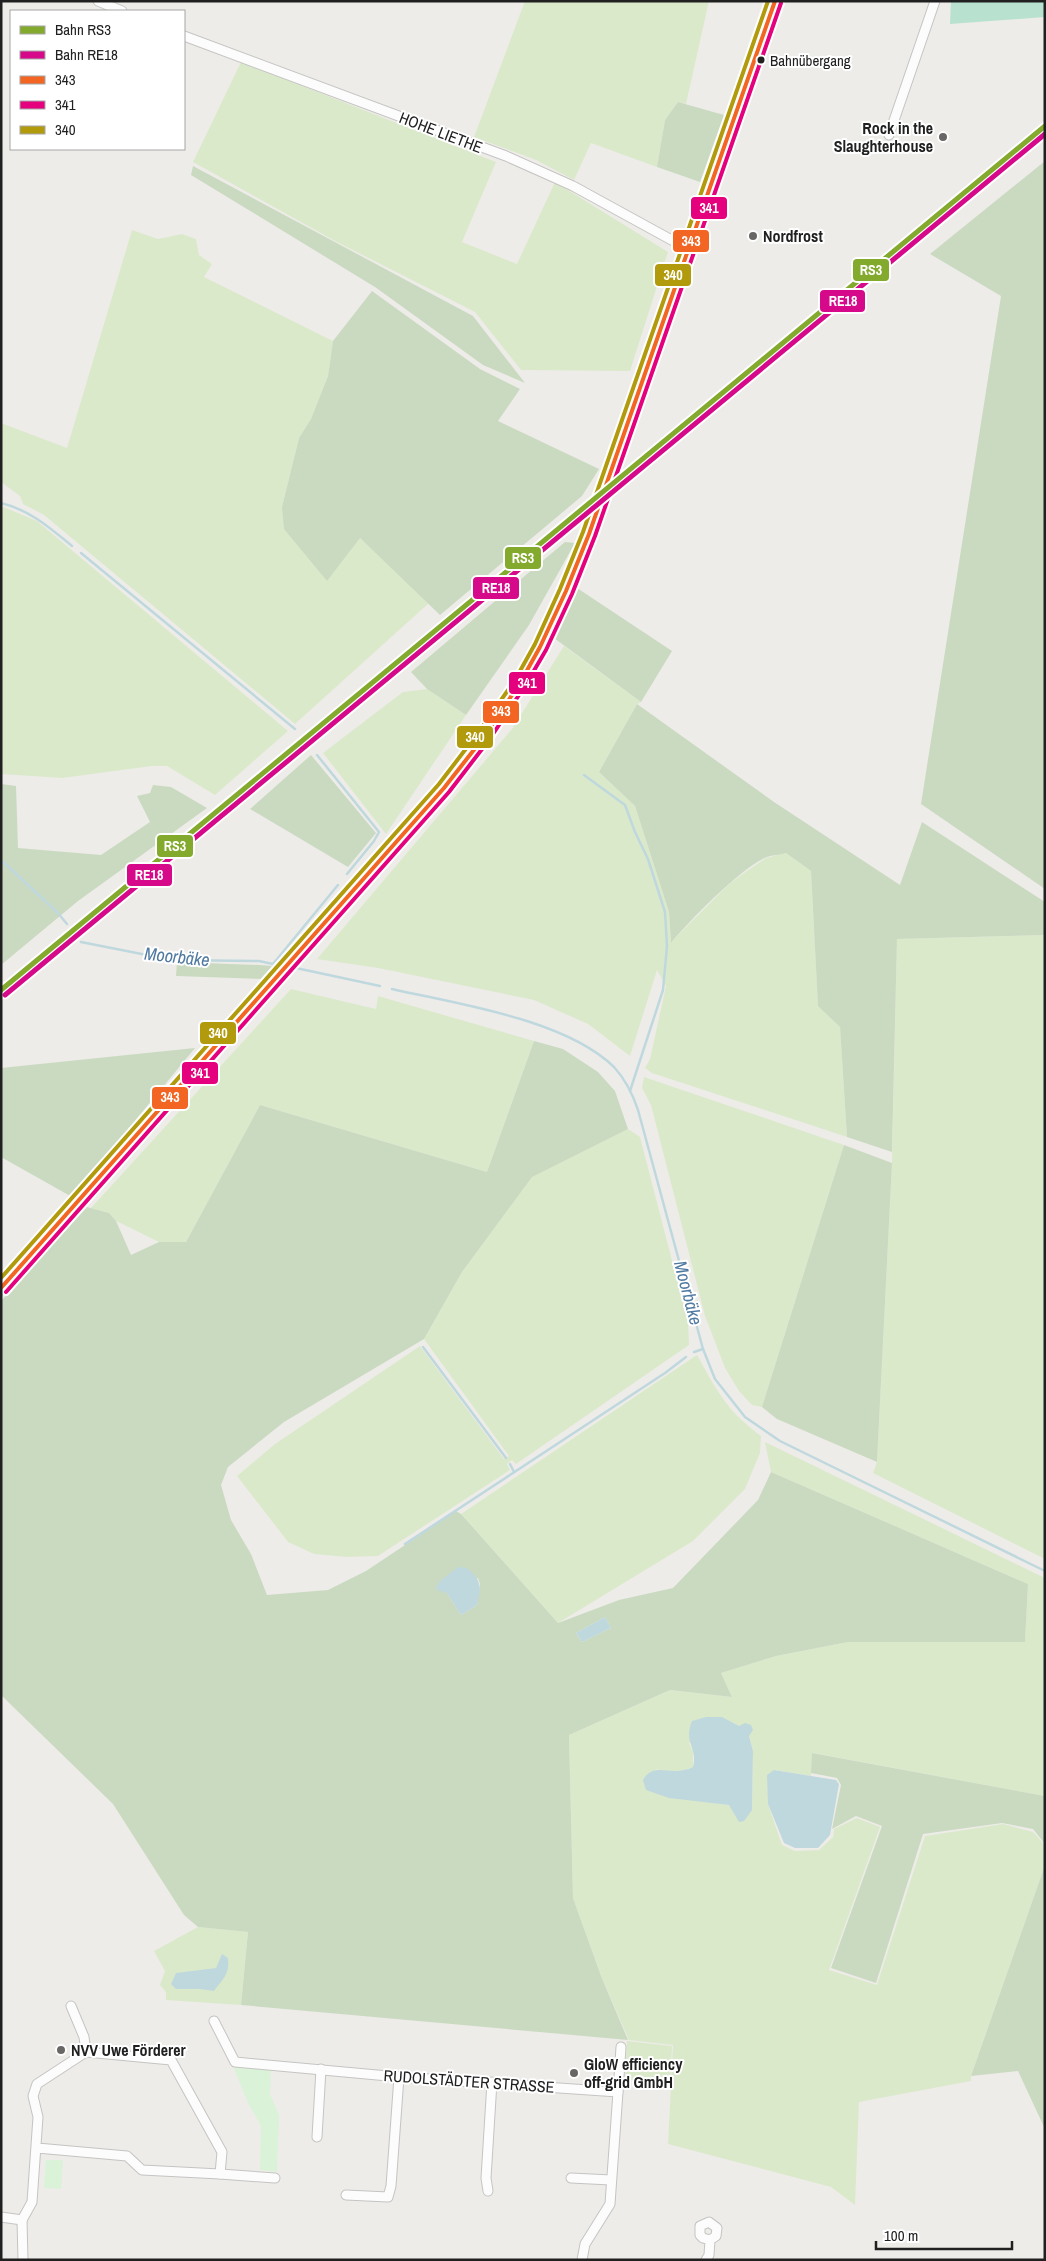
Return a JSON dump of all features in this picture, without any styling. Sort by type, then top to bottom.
[{"type":"street","points":[[98,1],[120,10]]},
{"type":"street","points":[[1,1288],[406,831],[473,752],[520,683],[546,636],[571,580],[601,501],[775,1]]},
{"type":"street","points":[[889,135],[935,1]]},
{"type":"street","name":"HOHE LIETHE","points":[[185,36],[506,156],[573,186],[688,249]]},
{"type":"street","points":[[71,2006],[84,2037],[86,2052]]},
{"type":"street","name":"RUDOLSTÄDTER STRASSE","points":[[214,2021],[235,2062],[321,2068],[399,2077],[618,2092]]},
{"type":"street","points":[[582,2260],[585,2244],[610,2204],[621,2047]]},
{"type":"street","points":[[23,2260],[22,2220],[32,2202],[37,2148],[38,2117],[35,2110],[34,2089],[41,2080],[86,2052],[171,2060],[222,2152],[220,2174]]},
{"type":"street","points":[[317,2136],[321,2068]]},
{"type":"street","points":[[346,2195],[388,2197],[391,2186],[399,2077]]},
{"type":"street","points":[[488,2191],[486,2178],[492,2082]]},
{"type":"street","points":[[37,2148],[127,2156],[142,2170],[275,2178]]},
{"type":"street","points":[[571,2178],[611,2180]]},
{"type":"street","points":[[1,2217],[22,2220]]},
{"type":"street","points":[[706,2260],[710,2255],[710,2240]]},
{"type":"green space","points":[[525,1],[709,1],[686,104],[678,102],[665,120],[657,167],[591,143],[574,180],[536,160],[474,137]]},
{"type":"green space","points":[[951,1],[1045,1],[1045,17],[950,24]]},
{"type":"green space","points":[[241,62],[496,162],[462,242],[517,264],[555,182],[668,252],[630,371],[521,370],[475,312],[335,241],[193,162]]},
{"type":"green space","points":[[678,102],[724,115],[700,182],[657,167],[665,120]]},
{"type":"green space","points":[[1045,161],[1045,889],[921,804],[1001,296],[930,254]]},
{"type":"green space","points":[[193,166],[473,316],[525,383],[483,365],[375,287],[191,175]]},
{"type":"green space","points":[[132,230],[158,239],[182,234],[196,239],[199,255],[212,264],[204,277],[333,341],[328,376],[311,419],[299,438],[282,507],[360,538],[429,603],[295,724],[44,515],[23,504],[20,496],[1,482],[1,423],[67,448]]},
{"type":"green space","points":[[372,291],[480,369],[520,389],[498,421],[599,469],[582,496],[440,615],[360,538],[327,581],[284,529],[282,507],[299,438],[311,419],[328,376],[333,341]]},
{"type":"green space","points":[[1,506],[37,521],[288,731],[215,795],[167,766],[152,766],[62,778],[1,774]]},
{"type":"green space","points":[[565,542],[575,543],[529,625],[466,715],[427,689],[411,672]]},
{"type":"green space","points":[[577,588],[672,651],[641,702],[554,638]]},
{"type":"green space","points":[[564,646],[641,702],[637,704],[599,772],[635,806],[669,912],[671,942],[728,885],[766,858],[786,853],[811,871],[818,1005],[840,1027],[847,1137],[652,1073],[645,1068],[650,1059],[666,986],[657,970],[630,1056],[588,1024],[534,1000],[378,968],[317,959],[512,729]]},
{"type":"green space","points":[[427,689],[466,715],[386,834],[323,753],[403,692]]},
{"type":"green space","points":[[637,704],[774,802],[900,885],[922,822],[1045,902],[1045,935],[897,939],[892,1152],[847,1137],[840,1027],[818,1006],[811,871],[786,853],[767,857],[757,862],[744,871],[703,909],[671,943],[669,912],[635,806],[599,772]]},
{"type":"green space","points":[[311,755],[376,833],[348,867],[250,809]]},
{"type":"green space","points":[[1,784],[16,786],[18,848],[101,855],[150,822],[137,796],[150,793],[153,785],[171,787],[207,808],[78,901],[1,965]]},
{"type":"green space","points":[[1045,935],[1045,1559],[873,1473],[877,1462],[892,1163],[897,939]]},
{"type":"green space","points":[[177,962],[273,966],[263,979],[176,976]]},
{"type":"green space","points":[[291,989],[376,1009],[378,996],[534,1041],[487,1172],[260,1105],[186,1242],[159,1242],[116,1221],[109,1213],[91,1208]]},
{"type":"green space","points":[[534,1041],[563,1049],[598,1072],[615,1091],[628,1129],[532,1177],[462,1272],[424,1339],[284,1422],[228,1467],[221,1485],[231,1520],[251,1554],[267,1595],[328,1590],[366,1571],[456,1511],[461,1514],[558,1623],[619,1600],[673,1588],[758,1500],[771,1472],[1028,1584],[1025,1642],[848,1642],[776,1656],[721,1673],[732,1697],[670,1690],[569,1735],[573,1898],[601,1976],[628,2040],[241,2005],[248,1932],[198,1927],[184,1915],[113,1804],[1,1695],[1,1301],[87,1207],[109,1213],[116,1221],[131,1255],[159,1242],[186,1242],[260,1105],[487,1172]],"holes":[[[478,1578],[480,1584],[477,1605],[461,1615],[447,1593]],[[605,1617],[611,1628],[582,1642],[576,1633]]]},
{"type":"green space","points":[[195,1048],[72,1197],[1,1157],[1,1068]]},
{"type":"green space","points":[[644,1077],[844,1145],[762,1407],[752,1405],[739,1391],[725,1368],[705,1316],[651,1105],[642,1088]]},
{"type":"green space","points":[[628,1129],[640,1137],[688,1322],[689,1345],[516,1464],[512,1460],[507,1464],[510,1470],[378,1556],[347,1557],[314,1554],[288,1542],[237,1476],[275,1444],[420,1346],[504,1459],[509,1456],[424,1339],[462,1272],[532,1176]]},
{"type":"green space","points":[[844,1145],[892,1163],[877,1462],[777,1419],[762,1407]]},
{"type":"green space","points":[[697,1355],[731,1409],[761,1436],[760,1453],[745,1489],[693,1541],[558,1623],[461,1514]]},
{"type":"green space","points":[[765,1442],[1045,1578],[1045,1796],[813,1753],[811,1776],[774,1770],[768,1804],[782,1845],[795,1851],[819,1850],[833,1837],[834,1829],[857,1818],[880,1827],[829,1970],[877,1985],[925,1836],[1003,1824],[1033,1832],[1045,1845],[1045,1865],[971,2076],[971,2081],[859,2102],[855,2205],[831,2187],[668,2144],[673,2045],[629,2040],[601,1976],[573,1898],[569,1735],[670,1690],[732,1697],[721,1673],[776,1656],[848,1642],[1025,1642],[1028,1584],[771,1472]],"holes":[[[739,1726],[749,1736],[753,1751],[752,1810],[735,1817],[735,1812],[729,1805],[701,1801],[655,1769],[674,1771],[693,1767],[693,1751],[689,1743]]]},
{"type":"green space","points":[[812,1753],[1045,1796],[1045,1844],[1033,1829],[1002,1823],[923,1834],[876,1983],[831,1968],[882,1826],[856,1816],[832,1829],[841,1785],[837,1778],[811,1773]]},
{"type":"green space","points":[[1045,1865],[1045,2129],[1018,2071],[971,2076]]},
{"type":"green space","points":[[198,1927],[248,1932],[241,2005],[166,2000],[166,1992],[160,1985],[165,1971],[154,1951]]},
{"type":"green space","points":[[627,2041],[672,2046],[670,2083],[625,2080]]},
{"type":"green space","points":[[233,2066],[271,2067],[270,2094],[279,2115],[277,2172],[260,2170],[261,2126],[248,2103]]},
{"type":"green space","points":[[46,2160],[63,2160],[61,2189],[44,2188]]},
{"type":"water","points":[[458,1567],[467,1568],[472,1572],[478,1580],[480,1588],[477,1605],[461,1615],[447,1593],[437,1590],[436,1587],[440,1581]]},
{"type":"water","points":[[605,1617],[611,1628],[582,1642],[576,1633]]},
{"type":"water","points":[[706,1717],[722,1717],[739,1726],[745,1723],[751,1725],[753,1730],[749,1736],[753,1751],[752,1810],[744,1821],[739,1822],[729,1805],[669,1798],[646,1790],[643,1780],[652,1771],[677,1771],[693,1767],[694,1754],[689,1735],[690,1728],[692,1721]]},
{"type":"water","points":[[774,1770],[836,1780],[839,1784],[830,1835],[818,1848],[795,1848],[784,1843],[768,1804],[767,1775]]},
{"type":"water","points":[[222,1954],[228,1958],[228,1968],[225,1976],[214,1991],[176,1989],[171,1984],[176,1973],[216,1968]]},
{"type":"waterway","points":[[1,503],[30,515],[48,526],[72,546]]},
{"type":"waterway","points":[[81,553],[295,729]]},
{"type":"waterway","points":[[317,755],[379,832],[347,874]]},
{"type":"waterway","points":[[584,775],[625,805],[648,859],[665,912],[667,946],[663,990],[630,1091]]},
{"type":"waterway","points":[[1,860],[57,912],[67,924]]},
{"type":"waterway","name":"Moorbäke","points":[[81,942],[172,960],[259,961],[273,964],[338,885]]},
{"type":"waterway","name":"Moorbäke","points":[[296,968],[380,986]]},
{"type":"waterway","name":"Moorbäke","points":[[392,989],[478,1008],[539,1025],[593,1050],[614,1067],[628,1087],[638,1110],[703,1349],[715,1379],[745,1417],[780,1441],[1045,1571]]},
{"type":"waterway","points":[[423,1347],[506,1458]]},
{"type":"waterway","points":[[694,1352],[703,1349]]},
{"type":"waterway","points":[[405,1544],[665,1373],[686,1357]]},
{"type":"waterway","points":[[510,1464],[514,1472]]},
{"type":"rail line","name":"RS3","points":[[1,990],[1045,126]]},
{"type":"rail line","name":"RE18","points":[[5,995],[1045,134]]},
{"type":"transit line","name":"340","points":[[1,1278],[439,784],[515,680],[535,644],[583,532],[768,1]]},
{"type":"transit line","name":"343","points":[[1,1288],[444,788],[484,737],[520,683],[540,647],[566,591],[589,534],[775,1]]},
{"type":"transit line","name":"341","points":[[6,1292],[449,792],[489,740],[525,686],[546,650],[572,594],[595,536],[781,3]]},
{"type":"place","name":"Bahnübergang","points":[[761,60]]},
{"type":"place","name":"Rock in the Slaughterhouse","points":[[943,137]]},
{"type":"place","name":"Nordfrost","points":[[753,236]]},
{"type":"place","name":"NVV Uwe Förderer","points":[[61,2050]]},
{"type":"place","name":"GloW efficiency off-grid GmbH","points":[[574,2073]]}]
